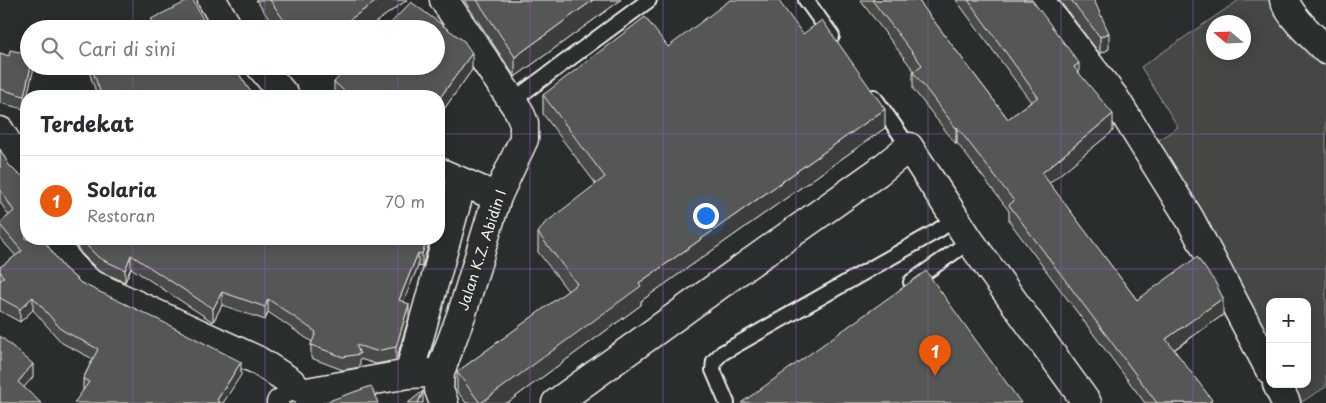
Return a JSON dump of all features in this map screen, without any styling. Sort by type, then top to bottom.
[{"type":"street","points":[[212,0],[224,20]]},
{"type":"street","name":"Jalan K.Z. Abidin I","points":[[444,0],[522,115],[524,129],[524,139],[497,197],[462,313],[440,372],[439,390],[444,403]]},
{"type":"street","points":[[1039,0],[1114,97],[1190,219],[1266,362]]},
{"type":"street","points":[[1284,0],[1301,25],[1326,50]]},
{"type":"street","points":[[268,75],[280,90]]},
{"type":"street","points":[[0,131],[20,164]]},
{"type":"street","points":[[556,403],[733,274],[878,172],[910,147],[963,230],[1087,403]]},
{"type":"street","points":[[445,201],[450,177],[497,197]]},
{"type":"street","points":[[56,245],[77,274],[91,284],[257,360],[290,381],[293,399],[409,374],[440,372]]},
{"type":"street","points":[[409,374],[436,245]]},
{"type":"street","points":[[1279,388],[1286,403]]},
{"type":"lane","points":[[512,101],[649,0]]},
{"type":"lane","points":[[806,0],[841,49]]},
{"type":"lane","points":[[868,88],[910,147]]},
{"type":"lane","points":[[903,288],[963,230]]},
{"type":"lane","points":[[727,403],[713,370],[714,361],[722,353],[937,231],[963,230]]},
{"type":"shaded area","points":[[1239,0],[1294,0],[1326,45],[1326,387],[1300,403],[1291,388],[1311,388],[1311,298],[1266,298],[1266,345],[1154,143],[1178,127],[1141,67],[1206,23],[1206,60],[1251,60],[1251,15],[1217,15]]},
{"type":"building","points":[[193,0],[203,20],[152,20]]},
{"type":"building","points":[[270,0],[378,0],[349,20],[284,20]]},
{"type":"building","points":[[477,0],[593,0],[515,57]]},
{"type":"building","points":[[730,0],[778,0],[803,34],[822,20],[885,109],[639,283],[641,286],[480,403],[457,372],[577,284],[538,233],[544,224],[605,177],[543,95],[645,17],[668,47]]},
{"type":"building","points":[[872,0],[918,0],[1008,119],[1038,97],[968,0],[1032,0],[1079,63],[1074,67],[1113,114],[1042,173],[1137,300],[1197,257],[1215,282],[1223,298],[1166,339],[1212,400],[1208,403],[1157,403],[1009,205],[1014,201],[913,72],[922,65]]},
{"type":"building","points":[[1071,0],[1094,0],[1109,33],[1100,37]]},
{"type":"building","points":[[411,2],[435,20],[394,20]]},
{"type":"building","points":[[445,27],[464,41],[472,53],[445,91],[343,90],[334,82],[341,75],[445,75]]},
{"type":"building","points":[[10,50],[20,52],[20,75],[29,75],[25,90],[20,90],[20,95],[0,89],[0,53],[9,56]]},
{"type":"building","points":[[94,75],[240,75],[250,90],[100,90]]},
{"type":"building","points":[[0,149],[9,165],[20,175],[20,245],[47,245],[62,266],[81,283],[241,362],[217,400],[220,403],[74,403],[89,382],[83,379],[98,349],[62,330],[33,297],[20,309],[0,298],[0,281],[4,277],[0,267],[22,251],[0,225],[14,211],[0,189]]},
{"type":"building","points":[[86,245],[425,245],[422,254],[418,253],[399,300],[409,304],[396,347],[376,351],[356,345],[360,354],[343,357],[311,345],[316,332],[268,299],[265,307],[222,292],[213,309],[131,255],[125,270],[99,258]]},
{"type":"building","points":[[926,271],[1021,403],[741,403]]},
{"type":"building","points":[[0,336],[33,364],[18,382],[41,403],[0,403]]},
{"type":"building","points":[[371,386],[378,403],[323,403]]},
{"type":"building","points":[[423,391],[418,403],[408,403]]},
{"type":"place","name":"Solaria","points":[[935,376]]}]
